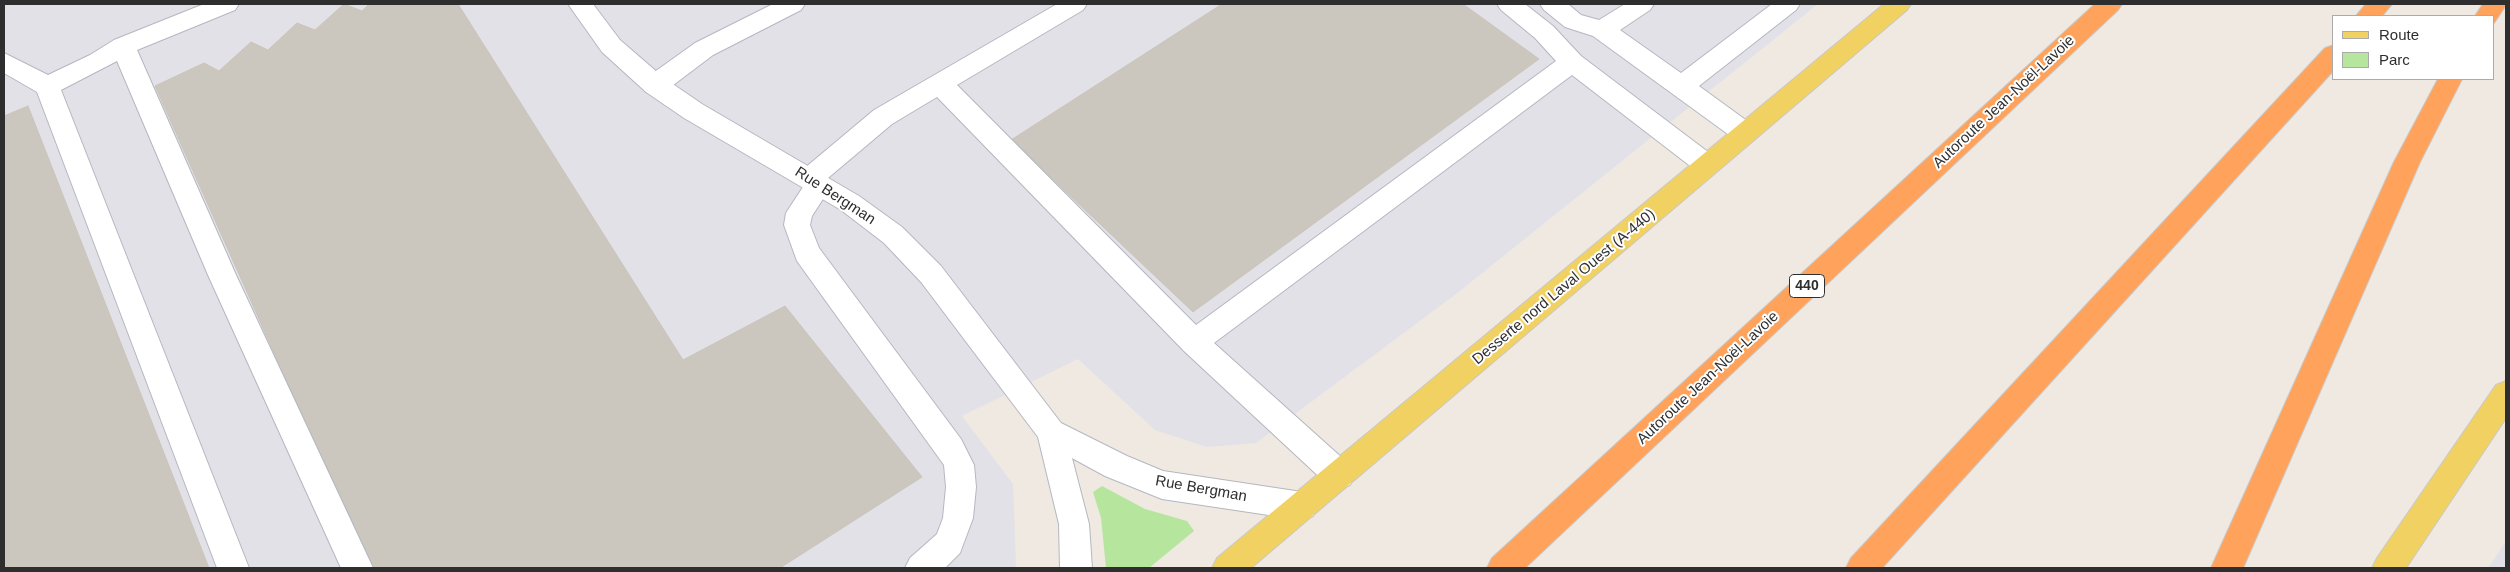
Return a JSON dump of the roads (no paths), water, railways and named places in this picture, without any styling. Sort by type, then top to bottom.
[{"type":"highway","name":"Autoroute Jean-Noël-Lavoie","points":[[1503,568],[2110,4]]},
{"type":"highway","points":[[2369,15],[2380,4]]},
{"type":"highway","points":[[2488,15],[2495,4]]},
{"type":"highway","points":[[1862,568],[2332,56]]},
{"type":"highway","points":[[2227,568],[2406,162],[2449,80]]},
{"type":"main road","name":"Desserte nord Laval Ouest (A-440)","points":[[1228,568],[1899,4]]},
{"type":"main road","points":[[2388,568],[2506,394]]},
{"type":"street","points":[[47,86],[99,61],[123,46],[227,4]]},
{"type":"street","name":"Rue Bergman","points":[[580,4],[611,46],[655,85],[693,111],[814,182],[873,220],[911,252],[950,299],[1051,432],[1074,524],[1076,568]]},
{"type":"street","points":[[655,85],[704,49],[793,4]]},
{"type":"street","points":[[920,568],[938,555],[949,542],[958,518],[961,486],[959,466],[946,441],[807,253],[798,225],[799,213],[814,182],[884,117],[1075,4]]},
{"type":"street","points":[[1509,4],[1544,32],[1572,62],[1707,165]]},
{"type":"street","points":[[1552,4],[1573,20],[1602,30],[1745,134]]},
{"type":"street","points":[[1602,30],[1642,4]]},
{"type":"street","points":[[1681,86],[1788,4]]},
{"type":"street","points":[[123,46],[222,275],[356,568]]},
{"type":"street","points":[[4,62],[47,86],[233,568]]},
{"type":"street","points":[[1194,342],[1572,62]]},
{"type":"street","points":[[939,83],[1194,342],[1339,475]]},
{"type":"street","name":"Rue Bergman","points":[[1051,432],[1116,466],[1162,485],[1302,506]]}]
